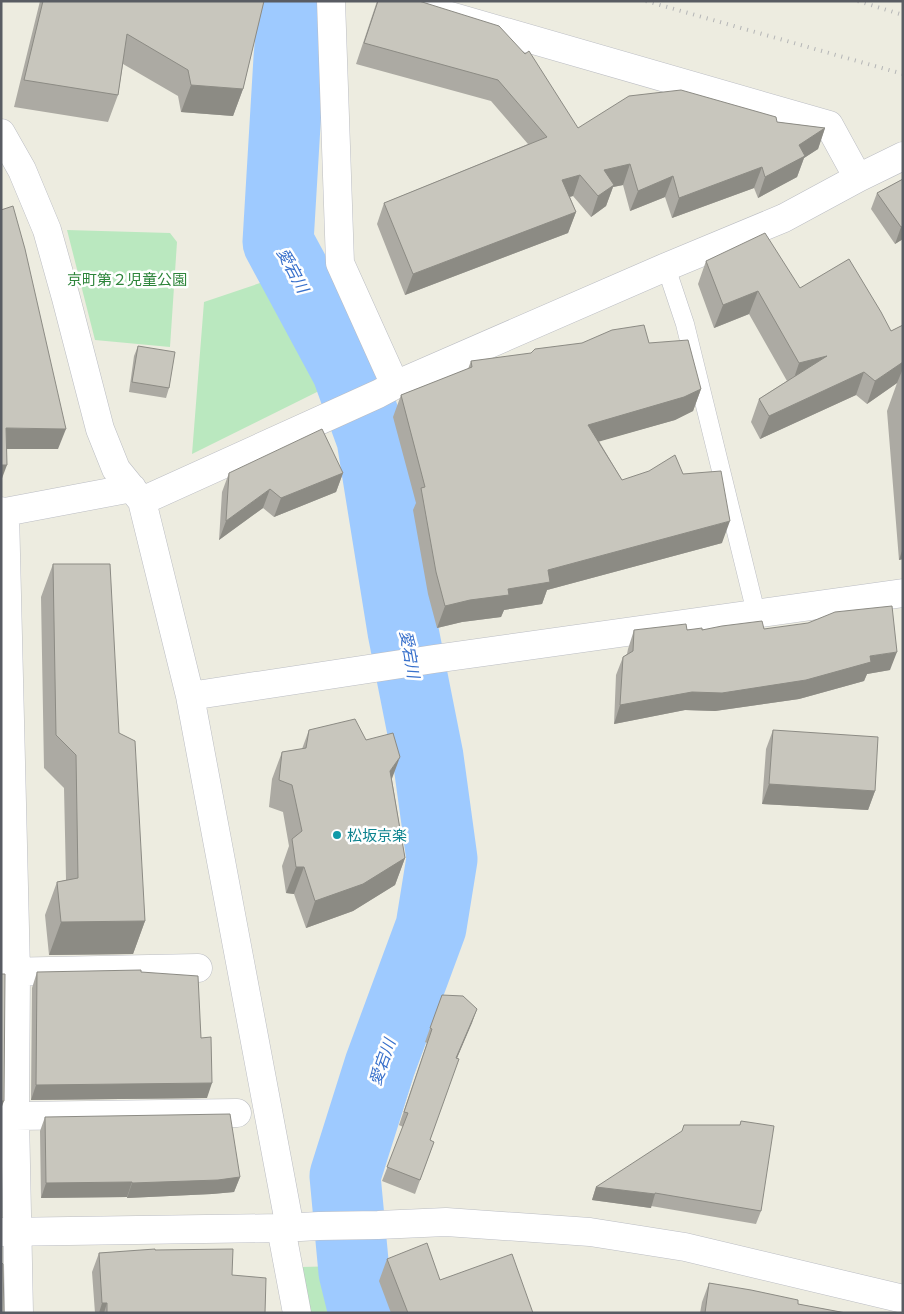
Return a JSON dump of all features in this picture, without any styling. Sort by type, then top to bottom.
[{"type":"street","points":[[331,1],[340,262],[386,390]]},
{"type":"street","points":[[398,1],[829,125],[858,178]]},
{"type":"street","points":[[1,133],[22,170],[47,230],[100,429],[116,469],[137,494],[190,696],[285,1228],[297,1313]]},
{"type":"street","points":[[19,1313],[10,1231],[15,1116],[8,972],[3,512],[137,494],[340,411],[784,218],[903,156]]},
{"type":"street","points":[[190,696],[383,666],[903,593]]},
{"type":"street","points":[[8,972],[198,968]]},
{"type":"street","points":[[15,1116],[237,1113]]},
{"type":"street","points":[[10,1231],[285,1228],[446,1222],[590,1232],[685,1247],[903,1299]]},
{"type":"lane","points":[[666,268],[685,324],[756,613]]},
{"type":"green space","name":"京町第２児童公園","points":[[67,230],[170,233],[177,242],[170,347],[95,340]]},
{"type":"green space","points":[[275,278],[319,391],[192,454],[204,302]]},
{"type":"green space","points":[[343,1266],[354,1313],[310,1313],[301,1267]]},
{"type":"building","points":[[43,1],[264,1],[243,89],[191,85],[188,70],[127,34],[118,95],[24,80]]},
{"type":"building","points":[[378,1],[419,1],[499,26],[525,54],[529,51],[578,128],[629,96],[681,90],[776,117],[777,122],[825,128],[799,145],[805,156],[765,177],[762,167],[679,198],[673,176],[638,191],[630,164],[604,170],[614,185],[598,196],[580,175],[562,180],[576,212],[413,274],[384,203],[547,137],[498,80],[364,43]]},
{"type":"building","points":[[903,179],[903,226],[901,227],[877,193]]},
{"type":"building","points":[[13,206],[25,249],[66,429],[6,428],[7,465],[1,465],[1,210]]},
{"type":"building","points":[[765,233],[800,288],[849,259],[891,331],[903,325],[903,362],[875,381],[864,372],[769,416],[759,399],[827,356],[799,363],[758,291],[723,305],[706,261]]},
{"type":"building","points":[[644,325],[649,343],[688,340],[701,389],[684,397],[588,425],[622,480],[649,471],[675,455],[683,474],[721,471],[730,521],[548,570],[550,582],[508,589],[509,595],[470,600],[445,606],[436,572],[421,488],[425,487],[401,395],[472,367],[471,361],[531,353],[535,349],[582,343],[612,330]]},
{"type":"building","points":[[138,346],[175,352],[169,388],[132,382]]},
{"type":"building","points":[[322,429],[343,473],[281,498],[270,489],[226,521],[229,473]]},
{"type":"building","points":[[53,564],[110,564],[119,733],[135,741],[145,921],[61,922],[57,882],[78,878],[76,755],[56,735]]},
{"type":"building","points":[[892,606],[897,652],[870,656],[871,662],[806,680],[722,693],[692,692],[620,705],[623,657],[633,651],[634,630],[686,624],[687,630],[702,628],[702,630],[762,621],[764,629],[808,623],[835,612]]},
{"type":"building","name":"松坂京楽","points":[[355,719],[366,740],[393,733],[400,757],[390,771],[405,858],[363,884],[315,901],[304,867],[296,867],[292,839],[302,831],[292,785],[279,780],[282,752],[306,748],[309,730]]},
{"type":"building","points":[[773,730],[878,737],[875,791],[769,784]]},
{"type":"building","points":[[141,970],[141,972],[198,976],[201,1038],[211,1037],[212,1083],[36,1085],[37,972]]},
{"type":"building","points":[[1,974],[5,974],[4,1101],[1,1101]]},
{"type":"building","points":[[442,995],[463,996],[477,1009],[456,1058],[459,1059],[430,1140],[434,1142],[420,1180],[387,1167],[408,1113],[404,1112]]},
{"type":"building","points":[[230,1114],[240,1177],[218,1180],[132,1183],[46,1183],[45,1117]]},
{"type":"building","points":[[741,1121],[774,1126],[761,1211],[655,1193],[596,1187],[682,1131],[684,1125],[740,1125]]},
{"type":"building","points":[[427,1243],[440,1280],[512,1254],[533,1313],[408,1313],[387,1259]]},
{"type":"building","points":[[155,1249],[233,1249],[232,1275],[266,1278],[265,1313],[107,1313],[107,1303],[102,1303],[99,1253]]},
{"type":"building","points":[[1,1262],[3,1264],[4,1313],[1,1313]]},
{"type":"building","points":[[709,1283],[798,1300],[798,1304],[846,1313],[705,1313]]},
{"type":"waterway","name":"愛宕川","points":[[294,1],[278,242],[347,370],[372,439],[403,631],[428,757],[442,859],[431,927],[380,1065],[345,1176],[354,1272],[364,1313]]},
{"type":"railway","points":[[646,1],[903,74]]},
{"type":"railway","points":[[858,1],[903,15]]},
{"type":"place","name":"松坂京楽","points":[[337,835]]}]
